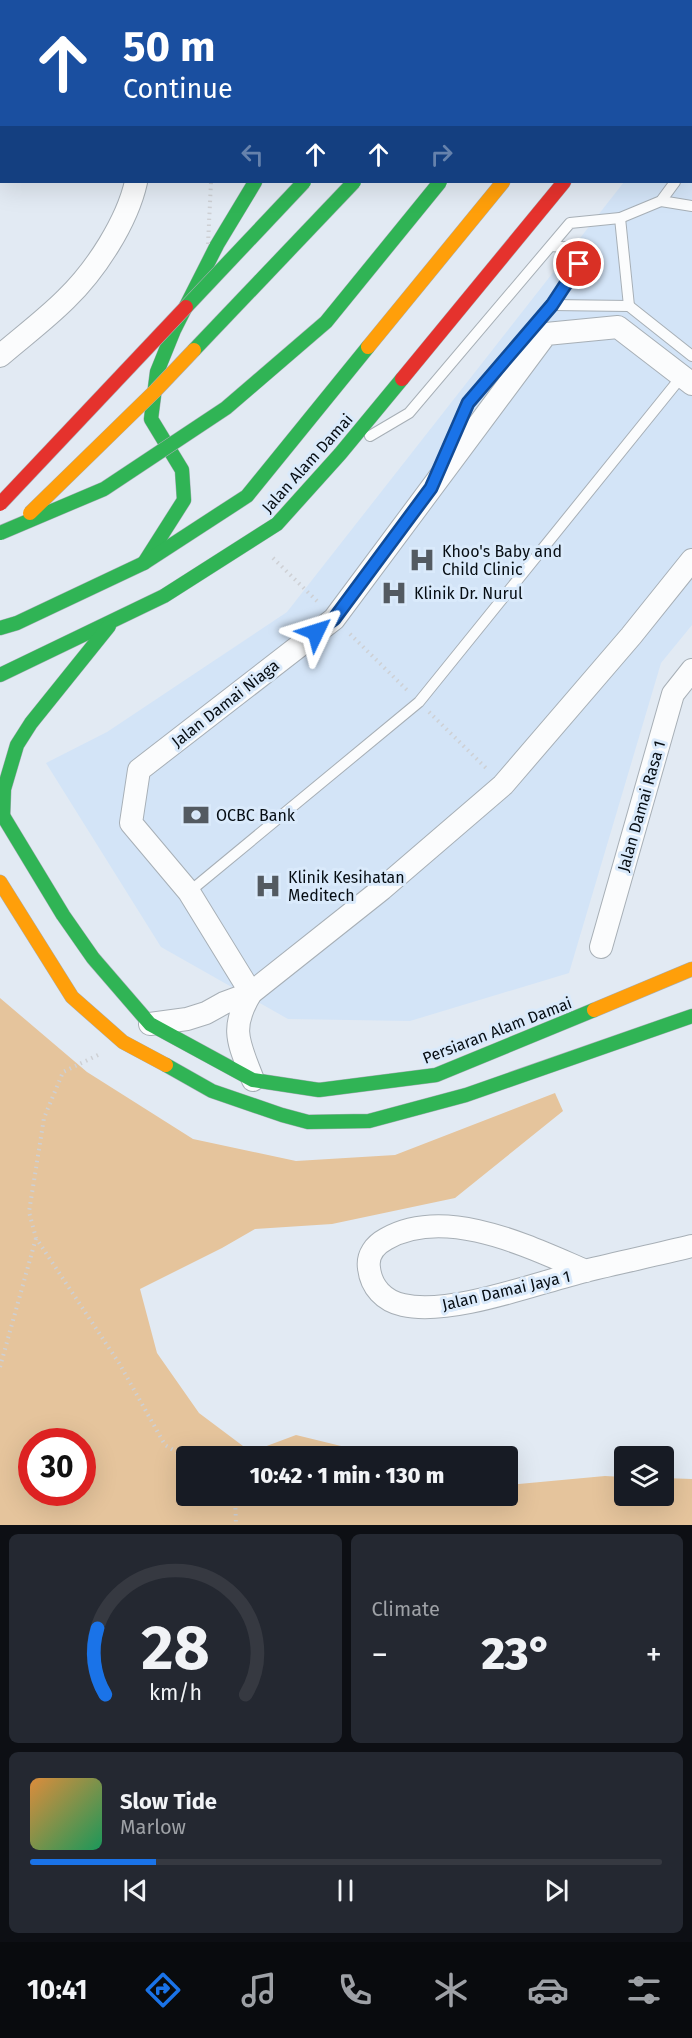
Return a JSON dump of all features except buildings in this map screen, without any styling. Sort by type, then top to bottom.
[{"type":"main road","points":[[144,563],[184,500],[182,470],[151,420],[157,372],[174,330],[217,245],[254,183]]},
{"type":"main road","points":[[0,504],[303,183]]},
{"type":"main road","points":[[0,543],[156,390],[353,183]]},
{"type":"main road","points":[[0,533],[104,489],[226,408],[326,322],[439,183]]},
{"type":"main road","name":"Jalan Alam Damai","points":[[0,628],[17,623],[144,563],[247,496],[503,183]]},
{"type":"main road","name":"Jalan Alam Damai","points":[[0,675],[164,596],[277,524],[340,454],[563,183]]},
{"type":"main road","points":[[0,620],[17,623]]},
{"type":"main road","points":[[1,814],[4,789],[17,745],[31,723],[113,620]]},
{"type":"main road","name":"Persiaran Alam Damai","points":[[1,814],[63,915],[93,958],[150,1024],[253,1080],[319,1090],[436,1075],[692,969]]},
{"type":"main road","points":[[0,882],[72,997],[123,1042],[212,1091],[308,1122],[332,1124],[369,1121],[466,1095],[692,1016]]},
{"type":"street","points":[[0,356],[68,298],[110,246],[136,183]]},
{"type":"street","name":"Jalan Damai Niaga","points":[[251,993],[189,892],[131,823],[139,770],[334,619],[546,334],[618,327],[689,372]]},
{"type":"street","points":[[150,1024],[187,1019],[251,993],[382,889],[503,785],[631,636],[692,560]]},
{"type":"street","name":"Jalan Damai Rasa 1","points":[[601,947],[673,694],[692,670]]},
{"type":"street","points":[[251,993],[238,1018],[237,1031],[253,1080]]},
{"type":"street","name":"Jalan Damai Jaya 1","points":[[586,1271],[499,1235],[467,1229],[430,1227],[395,1234],[376,1245],[368,1261],[370,1280],[382,1296],[402,1305],[430,1308],[467,1303],[692,1246]]},
{"type":"lane","points":[[340,454],[409,413],[570,223],[620,218],[661,201],[674,183]]},
{"type":"lane","points":[[661,201],[692,206]]},
{"type":"lane","points":[[189,892],[419,702],[689,372],[629,306],[620,218]]},
{"type":"lane","points":[[431,488],[468,403],[552,305],[579,264],[572,248],[552,246]]},
{"type":"lane","points":[[552,305],[629,306]]},
{"type":"path","points":[[207,284],[211,183]]},
{"type":"path","points":[[254,539],[334,619]]},
{"type":"path","points":[[123,1042],[63,1072],[44,1118],[29,1212],[36,1238],[119,1363],[165,1445],[176,1452]]},
{"type":"path","points":[[0,1367],[36,1238]]},
{"type":"path","points":[[235,1506],[236,1525]]},
{"type":"shaded area","points":[[623,183],[692,183],[692,625],[661,663],[569,973],[410,1021],[288,1019],[161,947],[46,763],[107,732],[287,612]]},
{"type":"shaded area","points":[[0,998],[87,1072],[193,1139],[296,1161],[395,1155],[555,1093],[563,1111],[455,1198],[332,1224],[255,1229],[140,1289],[157,1353],[199,1413],[243,1446],[176,1446],[176,1506],[518,1506],[518,1484],[605,1476],[614,1476],[614,1506],[674,1506],[674,1478],[692,1479],[692,1525],[0,1525]]},
{"type":"shaded area","points":[[296,1435],[341,1446],[267,1446]]},
{"type":"traffic: fast","points":[[144,563],[184,500],[182,470],[151,419],[157,372],[174,330],[217,245],[254,183]]},
{"type":"traffic: fast","points":[[186,307],[303,183]]},
{"type":"traffic: fast","points":[[194,350],[353,183]]},
{"type":"traffic: fast","points":[[0,533],[104,489],[226,408],[326,322],[439,183]]},
{"type":"traffic: fast","points":[[0,628],[17,623],[144,563],[247,496],[368,347]]},
{"type":"traffic: fast","points":[[0,675],[164,596],[277,524],[340,454],[402,379]]},
{"type":"traffic: fast","points":[[3,817],[4,789],[17,745],[31,723],[109,626]]},
{"type":"traffic: fast","points":[[0,811],[63,915],[93,958],[150,1024],[253,1080],[319,1090],[436,1075],[594,1010]]},
{"type":"traffic: fast","points":[[166,1065],[212,1091],[282,1115],[308,1122],[369,1121],[466,1095],[692,1016]]},
{"type":"traffic: slow","points":[[368,347],[502,183]]},
{"type":"traffic: slow","points":[[30,513],[194,350]]},
{"type":"traffic: slow","points":[[0,882],[72,997],[123,1042],[166,1065]]},
{"type":"traffic: slow","points":[[594,1010],[692,969]]},
{"type":"traffic: jam","points":[[402,379],[563,183]]},
{"type":"traffic: jam","points":[[0,504],[186,307]]},
{"type":"place","name":"Khoo's Baby and Child Clinic","points":[[422,560]]},
{"type":"place","name":"Klinik Dr. Nurul","points":[[394,593]]},
{"type":"place","name":"OCBC Bank","points":[[196,815]]},
{"type":"place","name":"Klinik Kesihatan Meditech","points":[[268,886]]},
{"type":"route","points":[[316,632],[334,619],[431,488],[468,403],[552,305],[579,264]]}]
